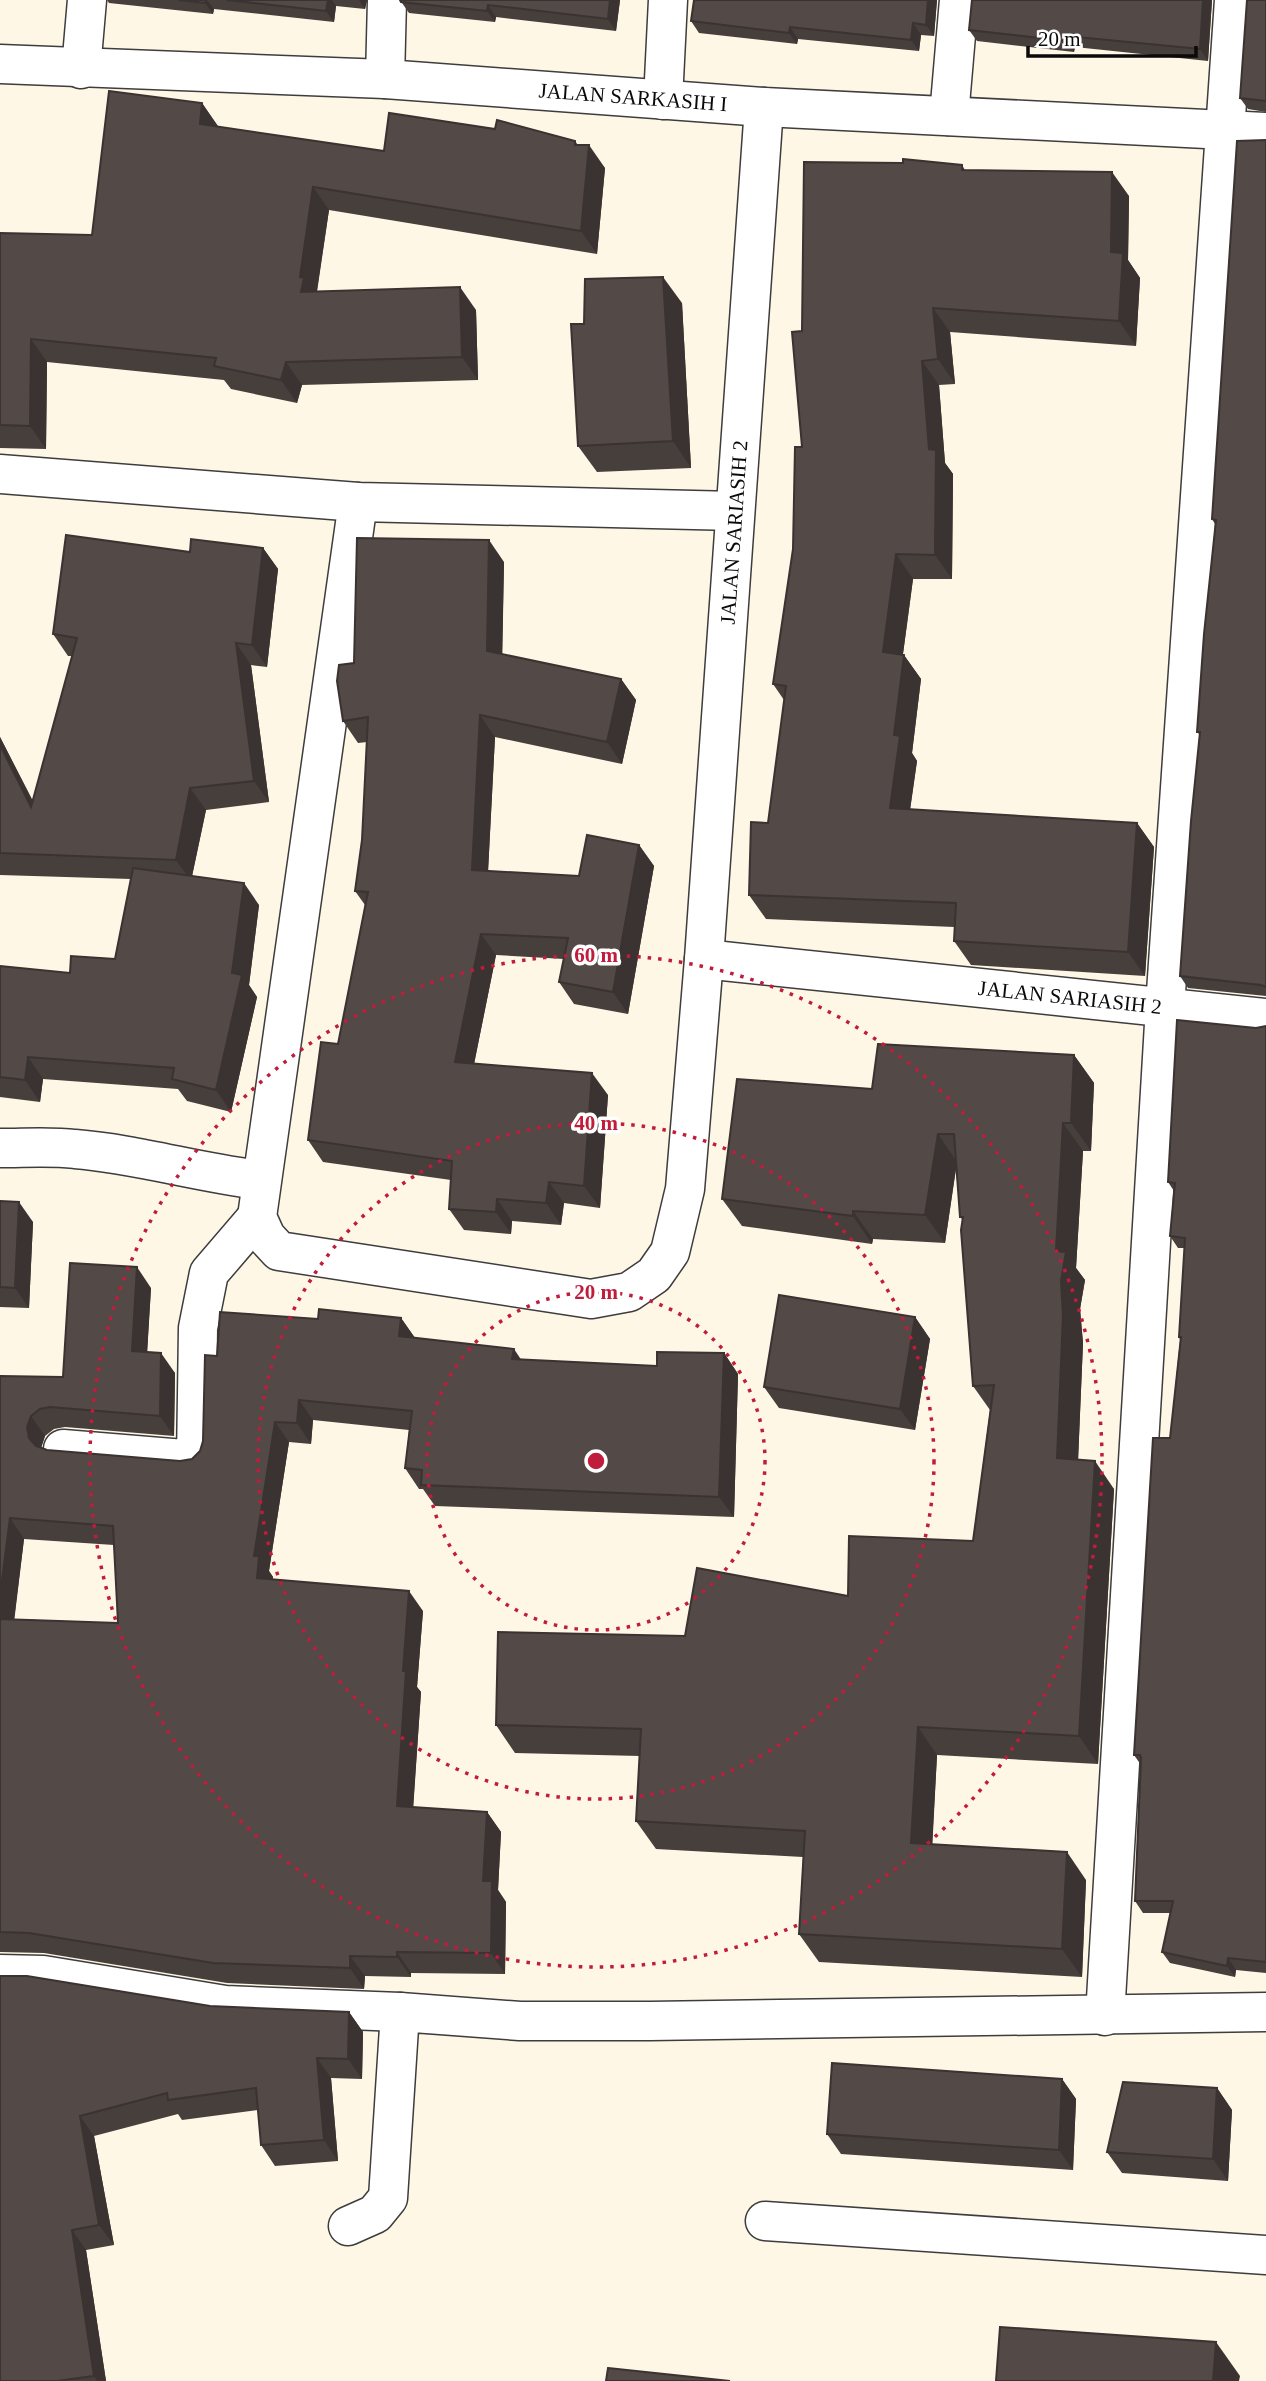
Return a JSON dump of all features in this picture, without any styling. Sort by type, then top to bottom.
[{"type":"street","points":[[81,69],[87,0]]},
{"type":"street","points":[[385,79],[387,0]]},
{"type":"street","points":[[663,100],[668,0]]},
{"type":"street","points":[[949,116],[959,0]]},
{"type":"street","points":[[1105,2016],[1165,1007],[1234,0]]},
{"type":"street","name":"JALAN SARKASIH I","points":[[0,64],[385,79],[764,107],[1266,132]]},
{"type":"street","name":"JALAN SARIASIH 2","points":[[257,1217],[266,1237],[279,1251],[591,1299],[629,1292],[654,1275],[670,1252],[685,1188],[704,959],[764,107]]},
{"type":"street","points":[[0,474],[358,502],[735,511]]},
{"type":"street","points":[[63,1449],[196,1460],[198,1328],[209,1273],[257,1217],[358,502]]},
{"type":"street","name":"JALAN SARIASIH 2","points":[[704,959],[1266,1018]]},
{"type":"street","points":[[0,1148],[75,1149],[169,1163],[216,1175],[261,1180]]},
{"type":"street","points":[[0,1973],[43,1975],[225,2005],[400,2012],[520,2021],[1266,2012]]},
{"type":"street","points":[[348,2226],[375,2214],[388,2198],[400,2012]]},
{"type":"street","points":[[765,2221],[1266,2255]]},
{"type":"building","points":[[178,0],[206,0],[205,3]]},
{"type":"building","points":[[227,0],[328,0],[326,11]]},
{"type":"building","points":[[400,0],[610,0],[608,19],[488,5],[487,11]]},
{"type":"building","points":[[694,0],[928,0],[926,25],[913,23],[911,40],[790,27],[789,33],[691,21]]},
{"type":"building","points":[[972,0],[1203,0],[1200,49],[1067,36],[1066,41],[969,30]]},
{"type":"building","points":[[1247,0],[1266,0],[1266,101],[1240,98]]},
{"type":"building","points":[[109,91],[202,103],[200,124],[384,151],[389,113],[495,129],[497,120],[575,141],[575,145],[589,145],[581,231],[313,187],[300,277],[304,278],[301,292],[460,287],[462,357],[286,362],[281,380],[214,366],[216,358],[31,339],[30,426],[0,425],[0,233],[92,235]]},
{"type":"building","points":[[1266,140],[1266,987],[1180,976],[1200,732],[1197,732],[1204,634],[1216,520],[1212,519],[1237,141]]},
{"type":"building","points":[[903,159],[962,165],[962,170],[1112,172],[1111,252],[1123,253],[1119,321],[933,308],[938,359],[922,361],[929,449],[936,450],[935,555],[896,554],[883,652],[904,655],[894,735],[900,736],[890,808],[1137,823],[1128,952],[954,941],[956,903],[749,895],[751,822],[768,823],[786,686],[773,684],[793,549],[795,447],[802,447],[792,332],[802,331],[804,162],[903,163]]},
{"type":"building","points":[[663,277],[673,441],[578,446],[571,324],[584,324],[585,279]]},
{"type":"building","points":[[66,535],[190,552],[191,539],[263,548],[252,645],[236,643],[254,781],[190,788],[176,860],[0,853],[0,745],[31,807],[77,638],[53,634]]},
{"type":"building","points":[[357,538],[489,540],[487,651],[621,679],[607,742],[480,715],[472,870],[579,876],[587,835],[639,845],[613,992],[559,982],[568,938],[481,934],[455,1062],[592,1073],[584,1186],[549,1182],[546,1203],[497,1199],[496,1212],[449,1209],[452,1161],[308,1140],[321,1042],[338,1044],[368,892],[355,891],[362,840],[368,717],[343,721],[337,681],[339,665],[354,663]]},
{"type":"building","points":[[133,868],[244,883],[232,973],[242,975],[216,1090],[172,1079],[174,1068],[28,1057],[25,1080],[0,1077],[0,966],[70,973],[71,956],[115,959]]},
{"type":"building","points":[[1177,1020],[1256,1028],[1266,1026],[1266,1962],[1228,1958],[1227,1966],[1162,1952],[1173,1901],[1135,1901],[1141,1758],[1140,1755],[1134,1755],[1153,1438],[1170,1438],[1181,1337],[1185,1238],[1170,1236],[1175,1183],[1168,1182]]},
{"type":"building","points":[[878,1044],[1074,1055],[1071,1123],[1063,1123],[1056,1251],[1066,1252],[1061,1281],[1063,1315],[1057,1458],[1095,1461],[1079,1736],[918,1727],[911,1843],[1067,1852],[1062,1949],[799,1934],[805,1831],[636,1821],[641,1729],[496,1725],[498,1632],[685,1636],[697,1568],[848,1596],[849,1536],[973,1541],[994,1385],[973,1386],[961,1230],[963,1217],[960,1217],[954,1134],[938,1134],[925,1215],[853,1211],[853,1216],[722,1199],[737,1079],[872,1089]]},
{"type":"building","points":[[0,1201],[19,1202],[15,1288],[0,1287]]},
{"type":"building","points":[[70,1263],[137,1267],[132,1351],[161,1353],[160,1416],[50,1407],[40,1409],[31,1416],[27,1427],[29,1438],[36,1446],[47,1450],[180,1461],[192,1459],[200,1451],[203,1441],[205,1355],[217,1356],[220,1312],[318,1319],[319,1309],[401,1318],[399,1336],[514,1349],[512,1359],[657,1366],[657,1352],[724,1353],[719,1497],[421,1485],[422,1470],[405,1468],[412,1411],[299,1400],[297,1423],[275,1422],[254,1556],[259,1556],[257,1578],[409,1591],[397,1806],[487,1812],[483,1881],[492,1881],[491,1953],[397,1952],[397,1957],[350,1956],[350,1968],[213,1963],[29,1933],[0,1932],[0,1619],[118,1623],[113,1526],[10,1518],[0,1596],[0,1376],[63,1377]]},
{"type":"building","points":[[779,1295],[915,1317],[900,1409],[764,1387]]},
{"type":"building","points":[[0,1976],[27,1976],[210,2006],[349,2012],[348,2059],[317,2058],[324,2140],[261,2145],[256,2088],[168,2100],[167,2093],[80,2116],[99,2225],[72,2230],[94,2376],[57,2381],[0,2381]]},
{"type":"building","points":[[832,2063],[1062,2079],[1059,2150],[827,2134]]},
{"type":"building","points":[[1123,2082],[1217,2088],[1213,2159],[1107,2152]]},
{"type":"building","points":[[1000,2327],[1216,2342],[1213,2381],[996,2381]]},
{"type":"building","points":[[608,2368],[730,2381],[606,2381]]}]
